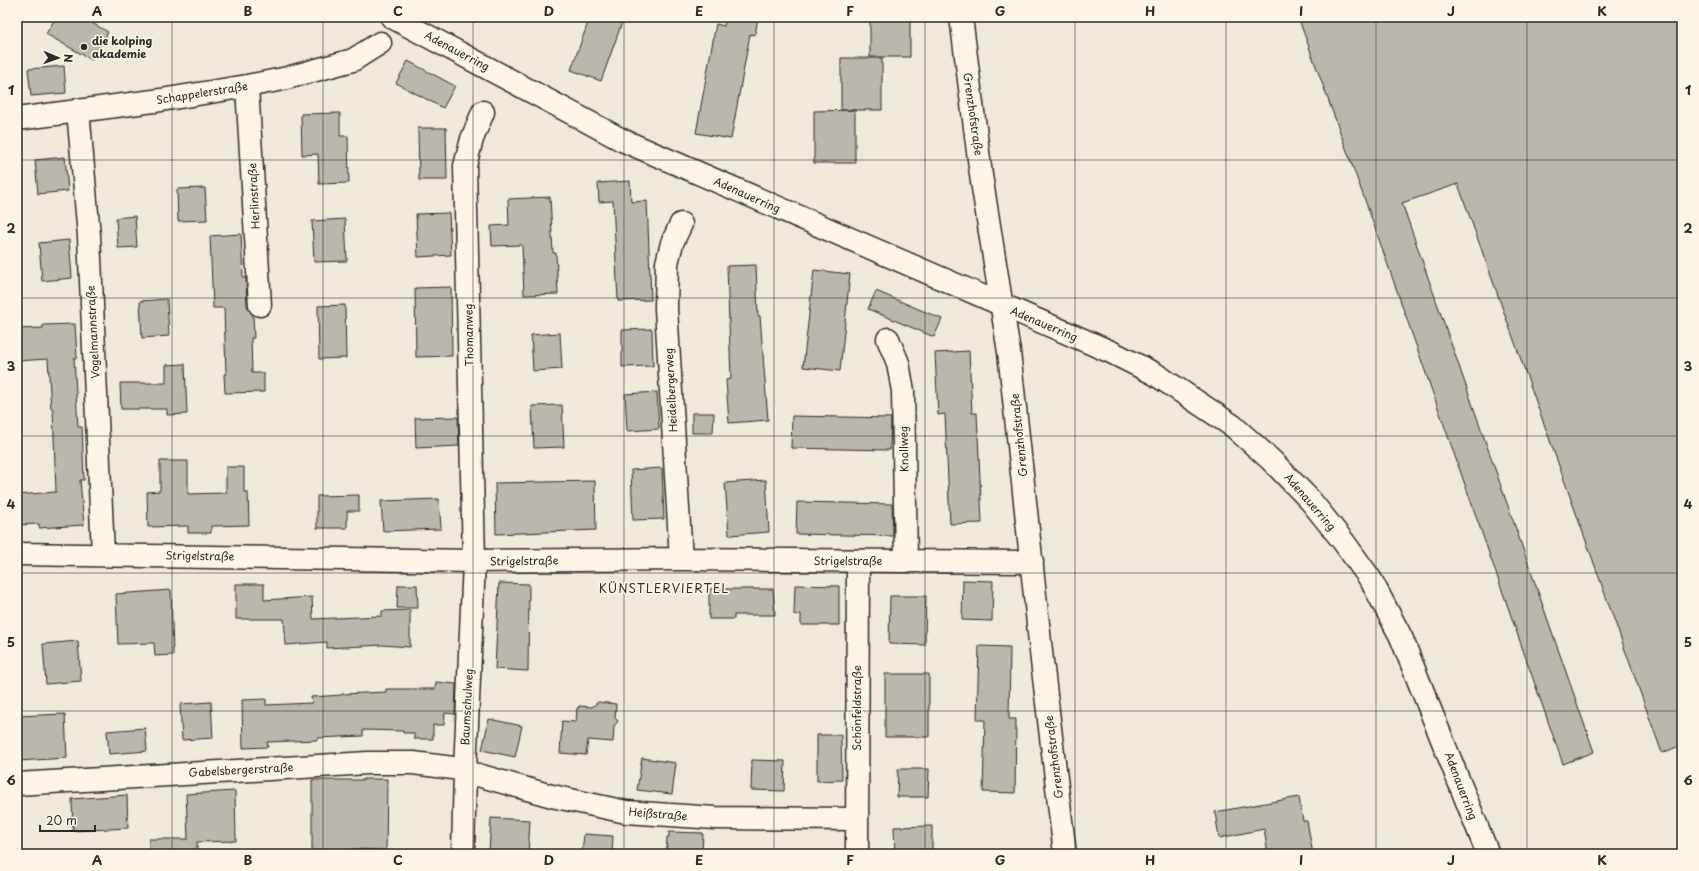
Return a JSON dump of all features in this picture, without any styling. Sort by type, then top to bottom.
[{"type":"street","name":"Adenauerring","points":[[392,17],[622,140],[1111,352],[1155,374],[1233,426],[1271,460],[1310,500],[1343,541],[1371,580],[1401,637],[1488,854]]},
{"type":"street","name":"Grenzhofstraße","points":[[961,17],[981,175],[1011,364],[1065,854]]},
{"type":"street","name":"Schappelerstraße","points":[[17,119],[247,86],[339,65],[353,60],[380,44]]},
{"type":"street","name":"Herlinstraße","points":[[247,86],[260,305]]},
{"type":"street","name":"Vogelmannstraße","points":[[78,110],[89,236],[103,554]]},
{"type":"street","name":"Thomanweg","points":[[474,561],[465,166],[472,139],[483,112]]},
{"type":"street","name":"Heidelbergerweg","points":[[681,224],[672,243],[667,264],[666,308],[681,559]]},
{"type":"street","name":"Knollweg","points":[[888,339],[898,363],[903,391],[906,561]]},
{"type":"street","name":"Strigelstraße","points":[[17,554],[103,554],[474,561],[681,559],[1032,562]]},
{"type":"street","name":"Baumschulweg","points":[[463,854],[474,561]]},
{"type":"street","name":"Schönfeldstraße","points":[[857,854],[858,561]]},
{"type":"street","name":"Gabelsbergerstraße","points":[[17,784],[368,763],[432,765],[465,771]]},
{"type":"street","name":"Heißstraße","points":[[465,771],[552,796],[626,812],[715,818],[857,819]]},
{"type":"building","name":"die kolping akademie","points":[[56,17],[96,17],[92,23],[108,32],[92,60],[46,34]]},
{"type":"building","points":[[590,17],[624,17],[601,81],[571,70]]},
{"type":"building","points":[[726,17],[758,17],[755,35],[750,34],[731,139],[696,133],[716,24],[724,26]]},
{"type":"building","points":[[870,17],[910,17],[910,57],[870,57]]},
{"type":"building","points":[[1298,17],[1682,17],[1682,745],[1662,753],[1458,184],[1402,203],[1594,752],[1563,764],[1370,214]]},
{"type":"building","points":[[841,58],[882,58],[882,110],[841,110]]},
{"type":"building","points":[[408,61],[455,86],[443,108],[396,83]]},
{"type":"building","points":[[64,66],[66,93],[31,96],[28,69]]},
{"type":"building","points":[[855,110],[855,163],[814,163],[814,111]]},
{"type":"building","points":[[340,113],[340,136],[348,136],[349,183],[319,184],[318,154],[302,155],[301,114]]},
{"type":"building","points":[[418,128],[446,128],[447,180],[419,180]]},
{"type":"building","points":[[65,157],[68,191],[38,194],[35,160]]},
{"type":"building","points":[[630,181],[631,202],[647,201],[651,300],[618,301],[613,201],[599,202],[598,183]]},
{"type":"building","points":[[205,188],[207,220],[178,221],[177,189]]},
{"type":"building","points":[[550,197],[553,253],[556,253],[558,294],[524,295],[522,245],[492,246],[491,226],[509,225],[508,199]]},
{"type":"building","points":[[449,213],[451,255],[418,257],[416,214]]},
{"type":"building","points":[[135,216],[137,247],[118,248],[116,218]]},
{"type":"building","points":[[345,219],[347,261],[314,262],[312,221]]},
{"type":"building","points":[[241,234],[243,278],[246,278],[247,306],[253,315],[254,338],[251,338],[252,373],[264,373],[264,392],[225,393],[224,374],[226,374],[224,308],[213,308],[210,236]]},
{"type":"building","points":[[69,240],[72,278],[42,281],[39,243]]},
{"type":"building","points":[[756,265],[758,316],[760,316],[768,420],[729,423],[726,380],[731,379],[727,266]]},
{"type":"building","points":[[814,270],[850,274],[840,371],[803,367]]},
{"type":"building","points":[[451,287],[452,356],[416,357],[415,288]]},
{"type":"building","points":[[876,291],[942,319],[934,337],[868,309]]},
{"type":"building","points":[[167,299],[169,336],[142,338],[140,301]]},
{"type":"building","points":[[345,305],[346,358],[319,359],[318,306]]},
{"type":"building","points":[[75,324],[77,358],[74,358],[78,427],[82,427],[84,480],[80,480],[84,525],[39,528],[39,524],[17,525],[17,495],[56,492],[53,409],[51,409],[48,359],[17,361],[17,329],[43,328],[43,325]]},
{"type":"building","points":[[652,329],[653,366],[622,367],[622,330]]},
{"type":"building","points":[[560,333],[562,369],[533,371],[531,335]]},
{"type":"building","points":[[969,351],[972,413],[977,413],[982,523],[950,524],[945,414],[938,415],[935,353]]},
{"type":"building","points":[[185,364],[187,414],[167,415],[167,409],[121,409],[120,383],[166,383],[166,365]]},
{"type":"building","points":[[657,392],[659,429],[627,431],[625,394]]},
{"type":"building","points":[[562,405],[564,447],[534,448],[532,406]]},
{"type":"building","points":[[692,413],[714,413],[713,433],[692,433]]},
{"type":"building","points":[[792,416],[891,418],[890,450],[791,448]]},
{"type":"building","points":[[458,417],[459,446],[416,448],[415,418]]},
{"type":"building","points":[[160,461],[188,461],[188,494],[226,493],[226,467],[244,467],[244,492],[248,492],[249,525],[211,526],[211,533],[188,533],[188,526],[148,527],[147,492],[160,491]]},
{"type":"building","points":[[662,468],[664,519],[633,520],[631,470]]},
{"type":"building","points":[[766,480],[769,532],[729,535],[725,483]]},
{"type":"building","points":[[595,481],[596,530],[496,534],[495,483]]},
{"type":"building","points":[[359,495],[359,511],[347,511],[347,528],[317,528],[317,496]]},
{"type":"building","points":[[439,499],[441,529],[383,531],[381,501]]},
{"type":"building","points":[[797,502],[892,504],[893,536],[796,534]]},
{"type":"building","points":[[963,580],[993,581],[992,621],[962,620]]},
{"type":"building","points":[[499,583],[529,584],[528,671],[495,669]]},
{"type":"building","points":[[236,584],[264,584],[264,600],[312,597],[313,619],[382,616],[382,611],[410,610],[410,647],[382,645],[327,648],[327,642],[286,645],[284,619],[236,619]]},
{"type":"building","points":[[398,585],[417,585],[418,608],[397,608]]},
{"type":"building","points":[[795,585],[839,586],[839,625],[801,625],[801,614],[794,615]]},
{"type":"building","points":[[709,589],[773,589],[775,615],[734,615],[734,619],[709,619]]},
{"type":"building","points":[[171,590],[173,655],[155,656],[154,643],[118,644],[116,594]]},
{"type":"building","points":[[890,596],[926,596],[925,645],[889,644]]},
{"type":"building","points":[[78,641],[81,681],[46,684],[43,644]]},
{"type":"building","points":[[979,646],[1010,647],[1009,719],[1016,719],[1015,793],[983,792],[985,720],[977,720]]},
{"type":"building","points":[[885,674],[929,674],[929,737],[885,737]]},
{"type":"building","points":[[436,682],[456,684],[455,714],[445,713],[444,725],[433,725],[433,739],[414,739],[414,733],[403,733],[403,731],[363,730],[363,736],[267,742],[268,747],[243,748],[242,700],[266,699],[266,705],[312,703],[311,697],[386,692],[386,689],[435,689]]},
{"type":"building","points":[[211,702],[213,738],[182,740],[180,704]]},
{"type":"building","points":[[598,702],[616,704],[615,718],[618,721],[614,726],[613,742],[588,740],[586,755],[560,753],[562,721],[576,722],[577,708],[579,708],[579,706],[592,707]]},
{"type":"building","points":[[65,714],[67,758],[18,761],[17,716]]},
{"type":"building","points":[[489,719],[522,726],[515,757],[482,750]]},
{"type":"building","points":[[145,728],[147,751],[109,754],[107,731]]},
{"type":"building","points":[[817,735],[841,735],[842,780],[817,781]]},
{"type":"building","points":[[642,758],[676,763],[672,794],[637,790]]},
{"type":"building","points":[[752,760],[785,761],[784,791],[751,790]]},
{"type":"building","points":[[898,769],[929,769],[928,797],[897,797]]},
{"type":"building","points":[[387,779],[386,850],[351,849],[351,854],[312,854],[312,780]]},
{"type":"building","points":[[235,791],[236,841],[197,842],[197,854],[149,854],[149,839],[188,839],[186,794]]},
{"type":"building","points":[[127,795],[128,828],[73,831],[72,799]]},
{"type":"building","points":[[1299,797],[1303,821],[1307,821],[1313,854],[1268,854],[1264,829],[1219,838],[1215,812]]},
{"type":"building","points":[[491,818],[530,820],[528,854],[489,854]]},
{"type":"building","points":[[932,826],[932,854],[895,854],[894,827]]},
{"type":"building","points":[[669,832],[703,833],[702,854],[666,854],[667,837],[669,837]]},
{"type":"building","points":[[584,834],[613,836],[612,854],[582,854]]},
{"type":"place","name":"die kolping akademie","points":[[84,47]]},
{"type":"district","name":"KÜNSTLERVIERTEL","points":[[664,589]]}]
